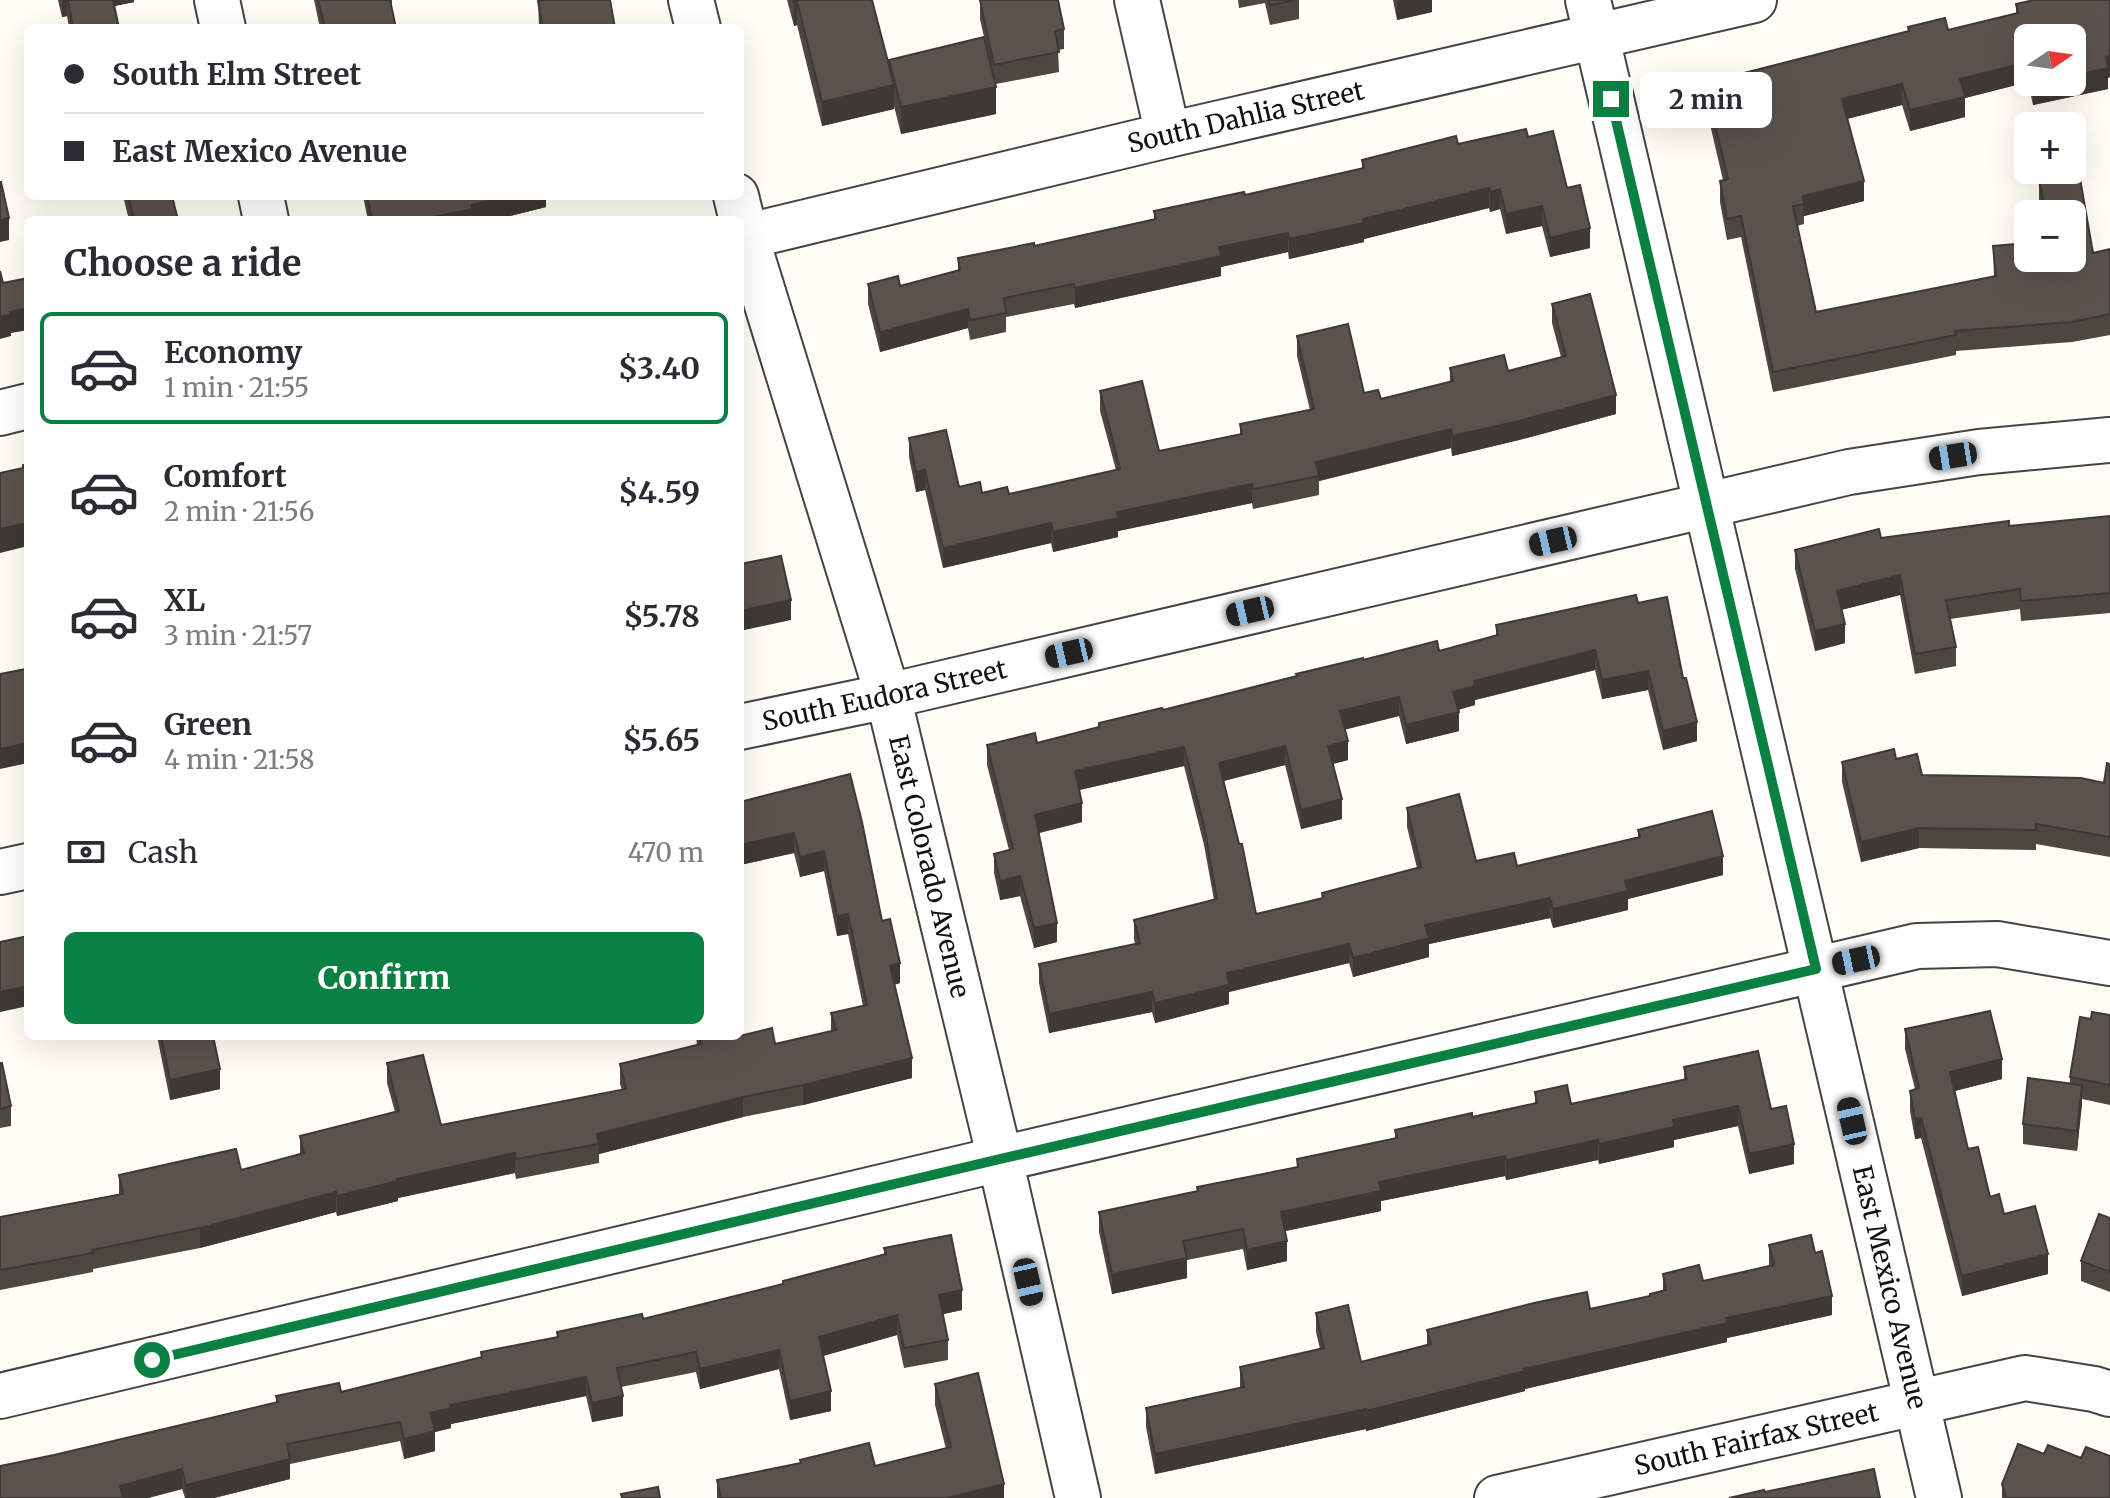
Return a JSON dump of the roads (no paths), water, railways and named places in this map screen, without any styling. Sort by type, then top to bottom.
[{"type":"street","points":[[217,0],[222,24]]},
{"type":"street","points":[[691,0],[697,24]]},
{"type":"street","points":[[1137,0],[1168,135]]},
{"type":"street","name":"South Dahlia Street","points":[[744,223],[1168,135],[1592,18],[1754,0]]},
{"type":"street","name":"East Mexico Avenue","points":[[1592,18],[1939,1498]]},
{"type":"street","name":"East Colorado Avenue","points":[[744,234],[888,696],[1078,1498]]},
{"type":"street","points":[[0,413],[24,407]]},
{"type":"street","name":"South Eudora Street","points":[[744,726],[888,696],[1849,472],[1979,452],[2110,440]]},
{"type":"street","points":[[0,872],[24,867]]},
{"type":"street","points":[[0,1396],[1917,946],[1997,944],[2110,963]]},
{"type":"street","name":"South Fairfax Street","points":[[1497,1498],[2025,1378],[2110,1394]]}]
